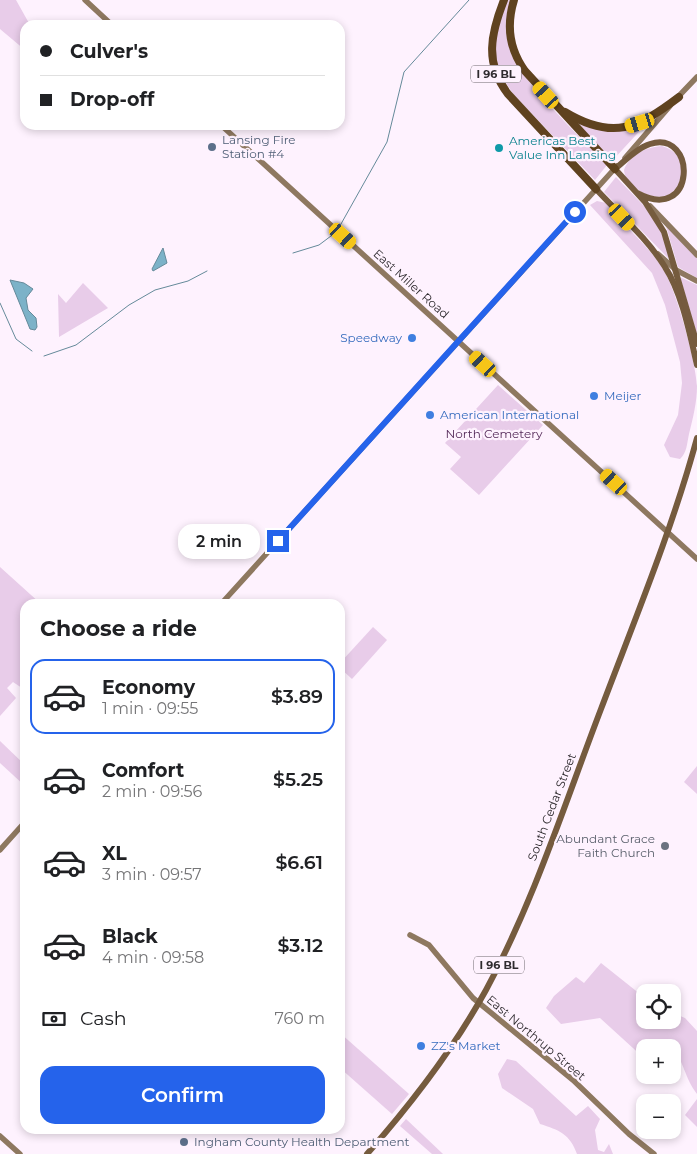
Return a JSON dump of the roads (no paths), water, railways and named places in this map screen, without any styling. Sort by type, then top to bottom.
[{"type":"highway","name":"I 96 BL","points":[[504,0],[491,43],[493,62],[499,80],[511,97],[596,189]]},
{"type":"highway","name":"I 96 BL","points":[[514,0],[509,19],[509,32],[516,59],[525,72],[615,169]]},
{"type":"highway","points":[[557,107],[585,123],[604,128],[616,128],[649,119],[679,97]]},
{"type":"main road","points":[[615,169],[650,144],[666,144],[679,152],[685,162],[686,172],[684,184],[677,193],[657,201],[637,193]]},
{"type":"main road","name":"I 96 BL","points":[[615,169],[645,202],[664,232],[697,344]]},
{"type":"main road","name":"I 96 BL","points":[[596,189],[654,251],[673,282],[697,365]]},
{"type":"main road","name":"South Cedar Street","points":[[367,1154],[422,1089],[478,1003],[505,952],[530,897],[668,532],[697,438]]},
{"type":"street","points":[[85,0],[107,20]]},
{"type":"street","points":[[225,599],[697,77]]},
{"type":"street","name":"East Miller Road","points":[[227,130],[697,559]]},
{"type":"street","points":[[645,202],[697,255]]},
{"type":"street","points":[[654,251],[676,270],[697,281]]},
{"type":"street","points":[[0,850],[20,828]]},
{"type":"street","name":"East Northrup Street","points":[[410,935],[435,950],[462,986],[478,1003],[572,1080],[629,1134],[654,1154]]},
{"type":"street","points":[[0,1136],[20,1154]]},
{"type":"water","points":[[163,248],[167,263],[153,271],[152,269]]},
{"type":"water","points":[[10,280],[24,283],[33,289],[26,298],[28,310],[36,318],[37,327],[35,330],[30,329]]},
{"type":"waterway","points":[[341,224],[387,142],[404,72],[469,0]]},
{"type":"waterway","points":[[293,253],[319,245],[331,236]]},
{"type":"waterway","points":[[44,356],[76,345],[129,305],[155,290],[188,281],[207,271]]},
{"type":"waterway","points":[[0,303],[16,339],[32,351]]},
{"type":"place","name":"Lansing Fire Station #4","points":[[212,147]]},
{"type":"place","name":"Americas Best Value Inn Lansing","points":[[499,148]]},
{"type":"place","name":"Speedway","points":[[412,338]]},
{"type":"place","name":"Meijer","points":[[594,396]]},
{"type":"place","name":"American International","points":[[430,415]]},
{"type":"place","name":"Abundant Grace Faith Church","points":[[665,846]]},
{"type":"place","name":"ZZ's Market","points":[[421,1046]]},
{"type":"place","name":"Ingham County Health Department","points":[[184,1142]]},
{"type":"park label","name":"North Cemetery","points":[[494,434]]}]
